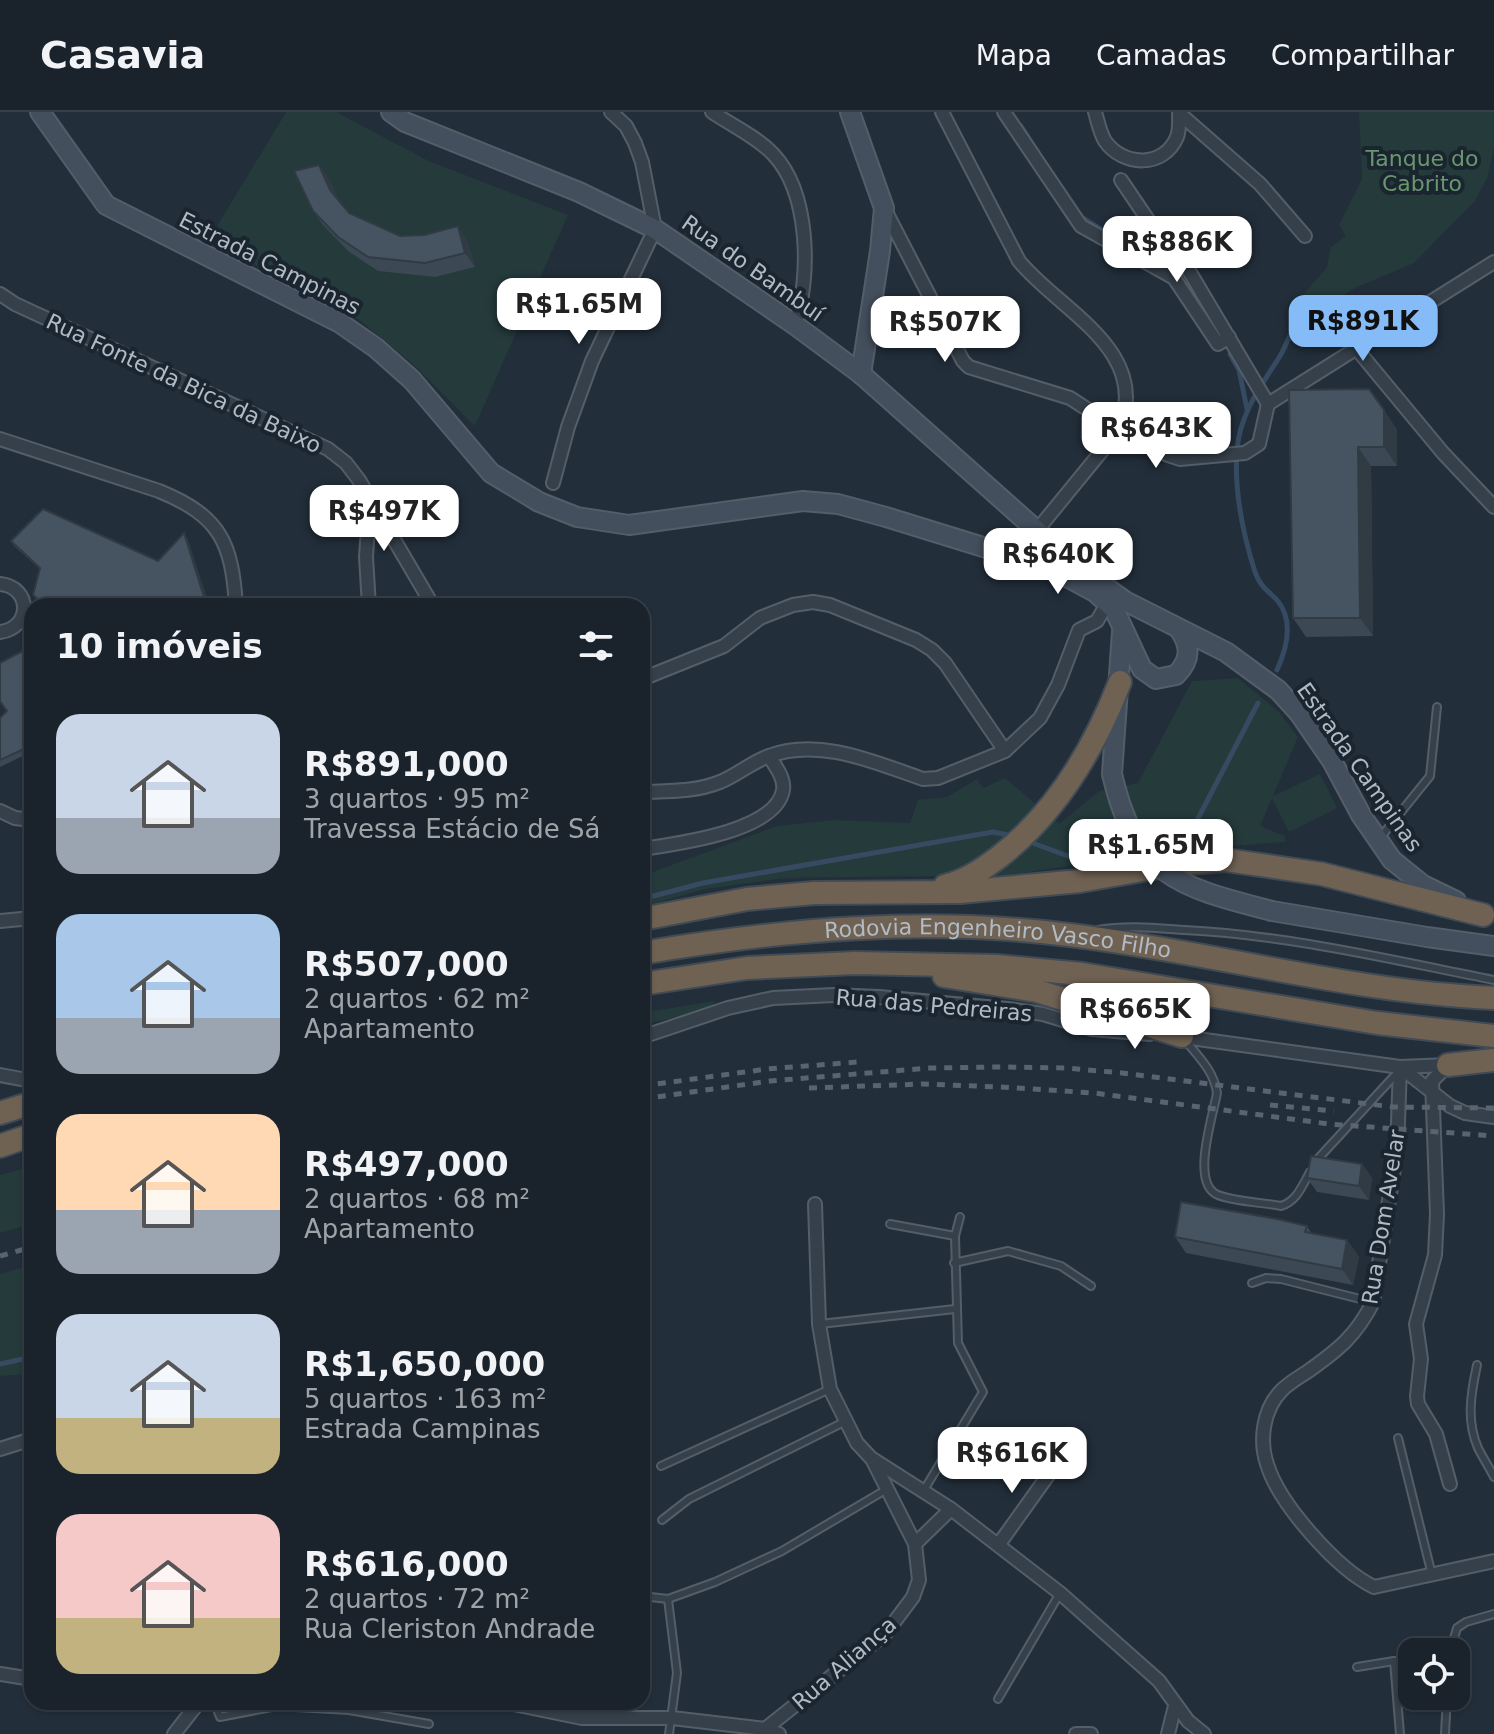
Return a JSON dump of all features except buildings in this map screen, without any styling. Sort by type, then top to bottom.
[{"type":"highway","points":[[917,892],[965,879],[1012,847],[1046,814],[1083,760],[1111,707],[1120,682]]},
{"type":"highway","points":[[650,917],[747,899],[814,893],[960,892],[1066,882],[1176,864],[1226,860],[1322,874],[1483,915]]},
{"type":"highway","name":"Rodovia Engenheiro Vasco Filho","points":[[650,952],[755,936],[854,927],[998,928],[1071,935],[1356,984],[1452,997],[1494,998]]},
{"type":"highway","points":[[855,963],[1037,991],[1182,1036]]},
{"type":"highway","name":"Rodovia Engenheiro Vasco Filho","points":[[650,983],[747,968],[855,963],[996,966],[1082,974],[1377,1023],[1494,1036]]},
{"type":"highway","points":[[1448,1065],[1494,1060]]},
{"type":"highway","points":[[0,1113],[24,1106]]},
{"type":"highway","points":[[0,1146],[24,1138]]},
{"type":"main road","name":"Estrada Campinas","points":[[40,112],[106,205],[340,323],[358,335],[412,380],[491,473],[539,502],[577,517],[629,525],[767,504],[821,502],[886,517],[1025,560],[1068,577],[1108,602],[1123,625],[1142,669],[1156,679],[1176,675],[1187,659],[1188,643],[1179,629]]},
{"type":"main road","name":"Rua do Bambuí","points":[[391,112],[405,122],[579,192],[655,229],[861,374],[1079,568]]},
{"type":"main road","points":[[850,112],[884,208],[861,374]]},
{"type":"main road","points":[[1025,560],[1044,553],[1047,546],[1040,532]]},
{"type":"main road","name":"Estrada Campinas","points":[[1079,568],[1125,601],[1226,652],[1278,690],[1299,713],[1326,752],[1392,860],[1406,874],[1483,915]]},
{"type":"main road","points":[[1123,625],[1112,774],[1125,817],[1138,841],[1155,863],[1173,879],[1196,890],[1272,911],[1494,946]]},
{"type":"street","points":[[553,483],[568,427],[592,361],[655,229],[642,162],[635,143],[626,126],[611,112]]},
{"type":"street","points":[[712,112],[771,151],[795,190],[802,221],[804,278],[795,325]]},
{"type":"street","points":[[942,112],[1019,261],[1036,282],[1089,325],[1114,352],[1126,382],[1126,414],[1119,430],[1040,532]]},
{"type":"street","points":[[1004,112],[1081,226],[1174,278],[1218,344],[1225,339]]},
{"type":"street","points":[[1095,112],[1106,142],[1125,158],[1137,161],[1161,155],[1168,148],[1176,138],[1179,113]]},
{"type":"street","points":[[1179,113],[1260,184],[1305,236]]},
{"type":"street","points":[[884,208],[963,361],[969,367],[1070,398],[1119,430],[1180,459],[1251,451],[1259,444],[1265,400],[1247,364],[1225,339],[1182,259],[1169,251],[1121,180]]},
{"type":"street","points":[[1265,400],[1494,262]]},
{"type":"street","name":"Rua Fonte da Bica da Baixo","points":[[0,294],[15,304],[328,449],[346,463],[370,498],[428,598]]},
{"type":"street","points":[[1355,347],[1443,453],[1494,507]]},
{"type":"street","points":[[0,439],[181,500],[215,526],[226,545],[234,574],[236,598]]},
{"type":"street","points":[[369,598],[366,557],[370,498]]},
{"type":"street","points":[[0,584],[12,586],[24,604]]},
{"type":"street","points":[[650,676],[724,646],[760,618],[793,605],[813,602],[830,605],[916,640],[932,650],[945,663],[1005,751]]},
{"type":"street","points":[[650,792],[691,790],[722,781],[769,756],[791,751],[835,751],[930,780],[1005,751],[1040,718],[1058,685],[1079,630],[1097,621],[1108,602]]},
{"type":"street","points":[[0,632],[16,627],[22,621],[24,611]]},
{"type":"street","points":[[650,848],[714,837],[738,829],[764,813],[780,799],[783,791],[783,780],[769,756]]},
{"type":"street","points":[[0,811],[24,819]]},
{"type":"street","points":[[0,921],[24,919]]},
{"type":"street","name":"Rua das Pedreiras","points":[[650,1034],[728,1008],[773,998],[834,995],[960,1003],[1043,1014],[1092,1029],[1182,1036],[1400,1067],[1448,1065]]},
{"type":"street","points":[[1448,1065],[1432,1081],[1435,1255],[1416,1324],[1421,1359],[1418,1404],[1436,1434],[1450,1484]]},
{"type":"street","points":[[1400,1067],[1433,1094],[1465,1113],[1494,1117]]},
{"type":"street","name":"Rua Dom Avelar","points":[[1400,1067],[1397,1149],[1373,1302],[1363,1324],[1343,1346],[1282,1390],[1274,1402],[1265,1422],[1263,1443],[1267,1466],[1303,1523],[1342,1566],[1374,1587],[1494,1561]]},
{"type":"street","points":[[0,1075],[24,1080]]},
{"type":"street","points":[[815,1204],[819,1324],[830,1389],[857,1443],[871,1458],[951,1509],[1060,1593],[1159,1681],[1175,1706],[1204,1734]]},
{"type":"street","points":[[0,1449],[24,1442]]},
{"type":"street","name":"Rua Aliança","points":[[765,1729],[892,1625],[913,1597],[919,1580],[915,1544],[871,1458]]},
{"type":"street","points":[[999,1544],[1054,1467]]},
{"type":"street","points":[[915,1544],[951,1509]]},
{"type":"street","points":[[0,1674],[24,1678]]},
{"type":"street","points":[[1168,1734],[1175,1706]]},
{"type":"street","points":[[174,1734],[189,1710]]},
{"type":"street","points":[[543,1710],[582,1718],[672,1718],[765,1729],[779,1734]]},
{"type":"street","points":[[1076,1734],[1091,1734]]},
{"type":"lane","points":[[1378,840],[1430,776],[1437,707]]},
{"type":"lane","points":[[1071,935],[1120,926],[1218,931],[1303,943],[1494,980]]},
{"type":"lane","points":[[1182,1036],[1216,1081],[1217,1093],[1203,1169],[1206,1185],[1215,1194],[1281,1206],[1296,1197],[1328,1146],[1394,1078],[1400,1067]]},
{"type":"lane","points":[[924,1490],[983,1392],[958,1343],[954,1263],[955,1236],[960,1217]]},
{"type":"lane","points":[[890,1224],[955,1236]]},
{"type":"lane","points":[[954,1263],[1008,1251],[1061,1266],[1091,1286]]},
{"type":"lane","points":[[1252,1283],[1266,1278],[1281,1279],[1373,1302]]},
{"type":"lane","points":[[819,1324],[955,1309]]},
{"type":"lane","points":[[1477,1365],[1471,1394],[1471,1420],[1478,1447],[1494,1477]]},
{"type":"lane","points":[[661,1466],[830,1389]]},
{"type":"lane","points":[[662,1520],[689,1499],[844,1422]]},
{"type":"lane","points":[[1398,1438],[1432,1575]]},
{"type":"lane","points":[[650,1597],[668,1599],[715,1582],[782,1551],[887,1489]]},
{"type":"lane","points":[[998,1699],[1060,1593]]},
{"type":"lane","points":[[668,1599],[677,1673],[669,1734]]},
{"type":"lane","points":[[1454,1638],[1457,1628],[1466,1622],[1494,1614]]},
{"type":"lane","points":[[1394,1661],[1400,1734]]},
{"type":"lane","points":[[1357,1667],[1398,1661]]},
{"type":"lane","points":[[217,1710],[220,1717],[256,1710]]},
{"type":"lane","points":[[349,1710],[429,1724]]},
{"type":"lane","points":[[582,1710],[582,1718]]},
{"type":"lane","points":[[1445,1734],[1446,1710]]},
{"type":"green space","points":[[286,112],[336,112],[429,161],[568,215],[475,426],[413,364],[352,314],[208,241]]},
{"type":"green space","name":"Tanque do Cabrito","points":[[1359,112],[1494,112],[1494,147],[1488,176],[1475,201],[1414,263],[1355,288],[1300,323],[1292,308],[1327,267],[1331,247],[1346,236],[1339,225],[1362,179]]},
{"type":"green space","points":[[1238,678],[1279,712],[1298,737],[1273,796],[1320,774],[1337,808],[1289,832],[1272,798],[1260,826],[1285,836],[1285,842],[1190,849],[1161,843],[1131,856],[1009,875],[786,878],[705,889],[650,905],[650,873],[777,826],[835,820],[910,823],[918,800],[947,797],[977,779],[983,788],[1005,778],[1059,824],[1099,791],[1138,783],[1192,681]]},
{"type":"green space","points":[[714,1001],[712,1009],[650,1023],[650,1012]]},
{"type":"green space","points":[[24,1168],[24,1226],[0,1233],[0,1175]]},
{"type":"green space","points":[[24,1267],[24,1374],[0,1376],[0,1274]]},
{"type":"waterway","points":[[1021,126],[1039,154]]},
{"type":"waterway","points":[[1080,216],[1115,238]]},
{"type":"waterway","points":[[1277,670],[1286,643],[1286,616],[1255,572],[1243,527],[1236,465],[1239,437],[1247,412],[1283,351],[1298,317]]},
{"type":"waterway","points":[[1230,354],[1239,370],[1247,409]]},
{"type":"waterway","points":[[1155,858],[1178,848],[1190,834],[1258,703]]},
{"type":"waterway","points":[[650,897],[703,883],[993,832],[1013,836]]},
{"type":"waterway","points":[[1027,841],[1068,856],[1101,863],[1141,860]]},
{"type":"waterway","points":[[0,1364],[24,1359]]},
{"type":"railway","points":[[650,1085],[767,1069],[857,1062]]},
{"type":"railway","points":[[650,1098],[770,1081],[930,1068],[1001,1067],[1122,1073],[1393,1107],[1494,1108]]},
{"type":"railway","points":[[809,1088],[923,1084],[1094,1093],[1329,1124],[1494,1136]]},
{"type":"railway","points":[[1270,1105],[1334,1111]]},
{"type":"railway","points":[[0,1256],[24,1249]]}]
